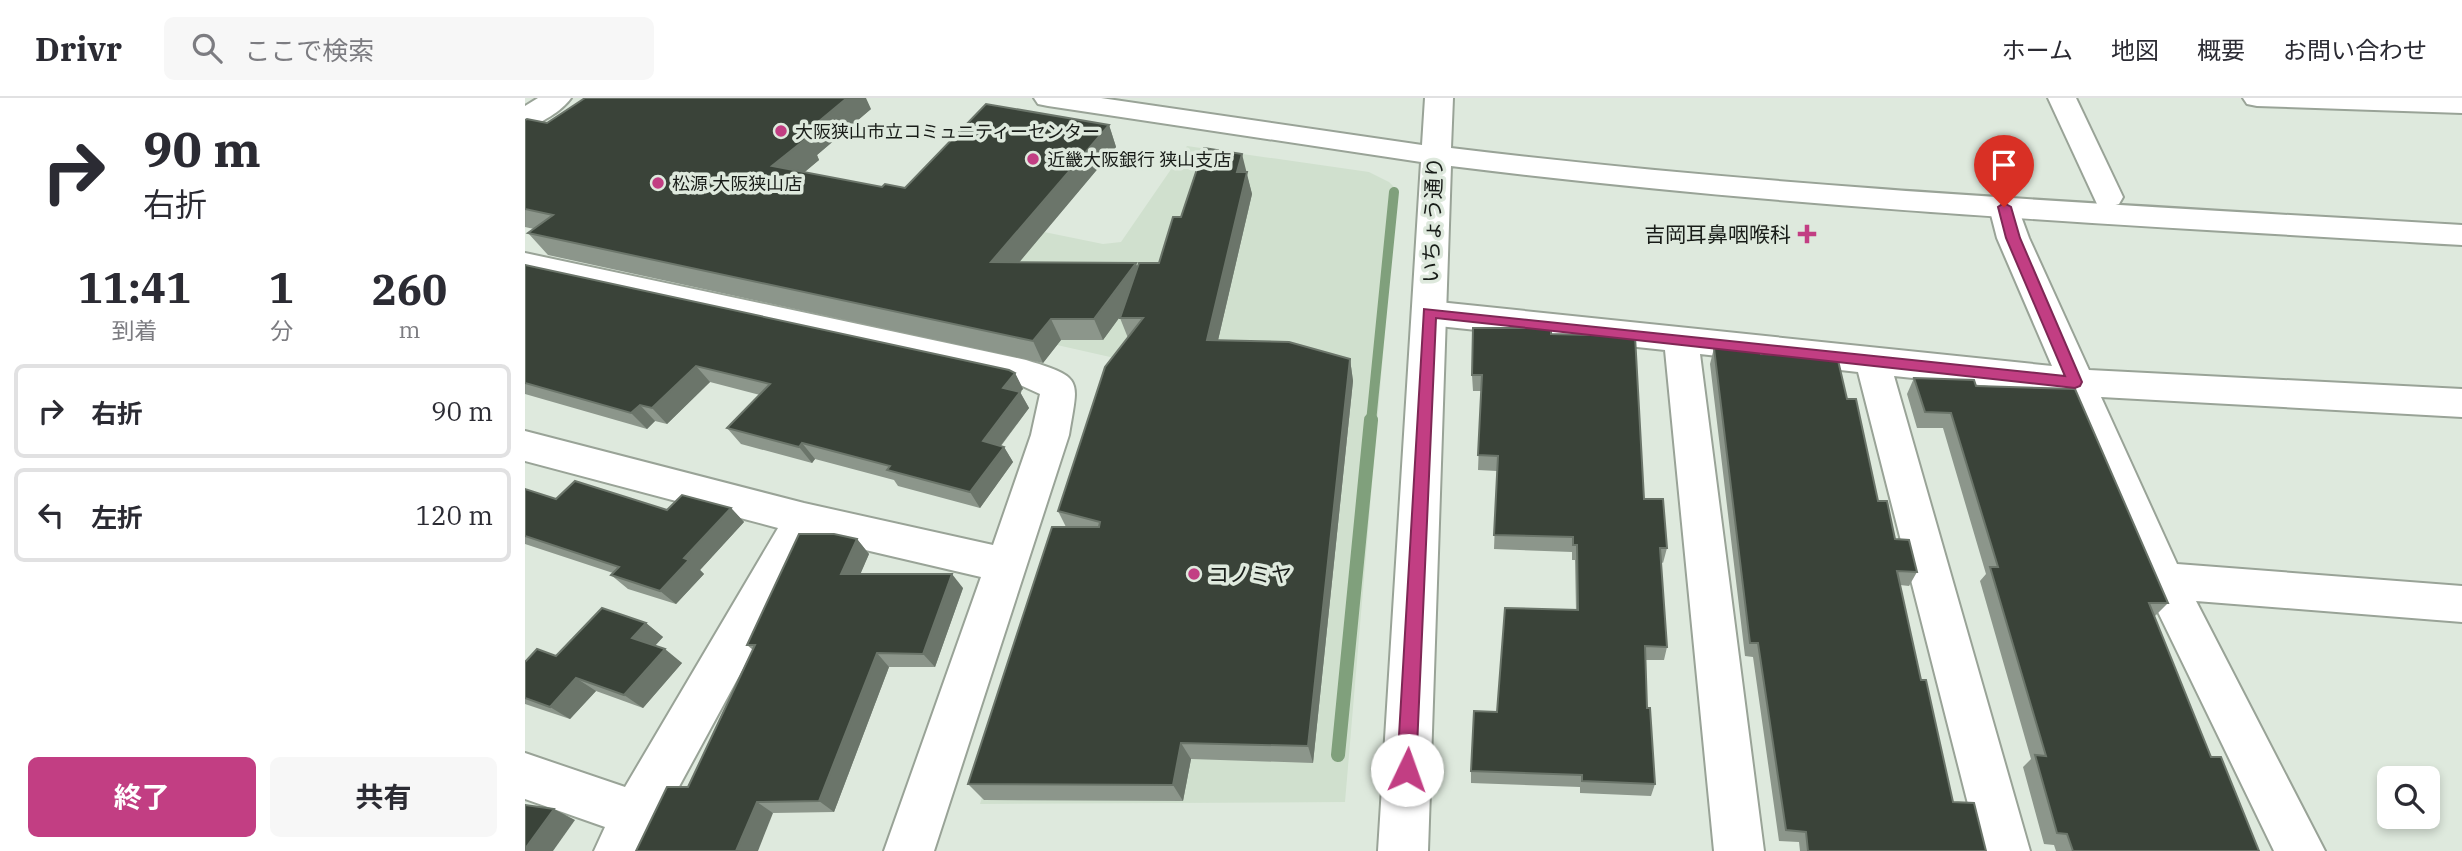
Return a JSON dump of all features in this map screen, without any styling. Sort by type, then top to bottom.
[{"type":"street","points":[[525,119],[557,98]]},
{"type":"street","points":[[1048,98],[1297,138],[1436,129],[1678,182],[2004,207],[2462,235]]},
{"type":"street","points":[[1176,98],[1750,170],[1994,191],[2462,213]]},
{"type":"street","points":[[2061,98],[2108,197]]},
{"type":"street","points":[[2257,98],[2462,104]]},
{"type":"street","name":"いちょう通り","points":[[1403,851],[1436,129]]},
{"type":"street","points":[[2004,207],[2013,238],[2164,581],[2300,851]]},
{"type":"street","points":[[525,264],[1026,373],[1059,387],[1050,435],[909,851]]},
{"type":"street","points":[[1429,313],[2075,382],[2462,403]]},
{"type":"street","points":[[1681,341],[1739,851]]},
{"type":"street","points":[[1873,362],[2005,851]]},
{"type":"street","points":[[525,446],[804,519],[1006,565]]},
{"type":"street","points":[[525,776],[627,832],[804,519]]},
{"type":"street","points":[[2164,581],[2462,604]]},
{"type":"shaded area","name":"コノミヤ","points":[[1187,146],[1369,172],[1389,182],[1397,190],[1345,802],[980,804],[1119,359],[810,289],[897,202],[1103,244],[1121,242]]},
{"type":"building","points":[[585,98],[847,98],[800,137],[807,138],[772,166],[882,187],[885,184],[905,188],[986,104],[1109,125],[991,262],[1136,263],[1094,319],[1051,319],[1033,341],[528,233],[553,215],[525,209],[525,120],[547,123]]},
{"type":"building","name":"コノミヤ","points":[[1204,148],[1242,154],[1237,172],[1247,172],[1207,340],[1289,342],[1350,359],[1308,746],[1181,743],[1173,785],[968,784],[1052,527],[1099,527],[1100,522],[1058,511],[1105,367],[1143,318],[1120,318],[1139,263],[1159,263],[1173,217],[1181,217]]},
{"type":"building","points":[[525,265],[1009,370],[1015,373],[1003,388],[1020,392],[983,441],[1004,447],[970,492],[887,470],[890,466],[802,443],[799,447],[727,428],[770,384],[696,366],[652,408],[640,405],[631,413],[525,383]]},
{"type":"building","points":[[1473,328],[1551,328],[1551,334],[1635,336],[1644,499],[1663,499],[1667,548],[1660,548],[1667,647],[1645,646],[1647,708],[1650,708],[1655,784],[1582,781],[1582,775],[1471,771],[1474,711],[1497,712],[1505,608],[1578,610],[1577,545],[1573,545],[1573,537],[1494,535],[1498,456],[1478,455],[1482,375],[1472,375]]},
{"type":"building","points":[[1714,348],[1761,350],[1761,354],[1837,356],[1847,399],[1856,399],[1878,501],[1887,501],[1895,539],[1909,540],[1917,572],[1897,571],[1921,680],[1926,680],[1953,802],[1974,803],[1986,851],[1808,851],[1806,832],[1786,830],[1758,643],[1750,643]]},
{"type":"building","points":[[1914,378],[1974,380],[1976,386],[2075,389],[2168,603],[2149,603],[2211,757],[2221,757],[2259,851],[2073,851],[2067,834],[2057,833],[2035,755],[2046,756],[1990,567],[1998,567],[1951,413],[1925,412]]},
{"type":"building","points":[[575,481],[667,510],[682,495],[731,508],[684,558],[689,560],[660,591],[611,575],[619,567],[525,536],[525,489],[556,499]]},
{"type":"building","points":[[799,534],[834,534],[857,539],[841,574],[952,574],[923,654],[877,653],[819,801],[757,802],[736,851],[636,851],[667,787],[688,787],[755,645],[747,645]]},
{"type":"building","points":[[602,608],[646,623],[632,638],[665,649],[624,695],[576,678],[550,707],[525,698],[525,662],[537,649],[556,656]]},
{"type":"building","points":[[525,805],[554,809],[525,849]]},
{"type":"waterway","points":[[1371,422],[1394,192]]},
{"type":"waterway","points":[[1338,755],[1371,420]]},
{"type":"place","name":"大阪狭山市立コミュニティーセンター","points":[[781,131]]},
{"type":"place","name":"近畿大阪銀行 狭山支店","points":[[1033,159]]},
{"type":"place","name":"松源 大阪狭山店","points":[[658,183]]},
{"type":"place","name":"吉岡耳鼻咽喉科","points":[[1807,234]]},
{"type":"place","name":"コノミヤ","points":[[1194,574]]},
{"type":"route","points":[[1407,770],[1429,313],[2075,382],[2013,238],[2004,207]]}]
